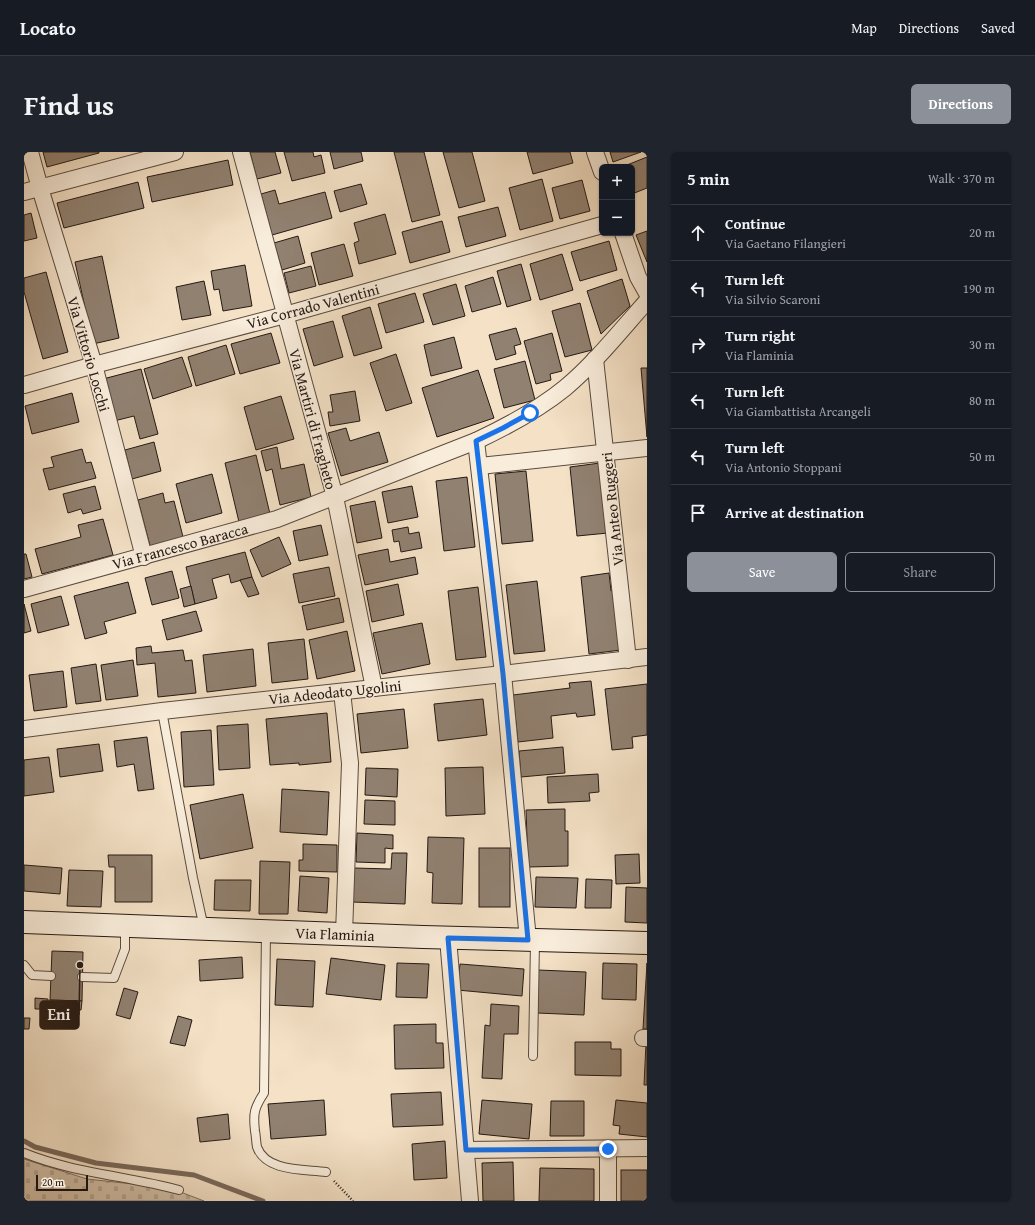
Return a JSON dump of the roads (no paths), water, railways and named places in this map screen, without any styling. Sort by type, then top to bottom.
[{"type":"street","name":"Via Vittorio Locchi","points":[[30,152],[94,365],[144,556]]},
{"type":"street","points":[[24,192],[175,152]]},
{"type":"street","name":"Via Martiri di Fragheto","points":[[241,152],[334,497],[374,688]]},
{"type":"street","points":[[595,152],[599,164]]},
{"type":"street","name":"Via Corrado Valentini","points":[[24,385],[285,315],[599,226]]},
{"type":"street","points":[[624,236],[638,278],[647,293]]},
{"type":"street","name":"Via Francesco Baracca","points":[[24,589],[277,519],[476,441],[530,413],[565,388],[595,359],[647,301]]},
{"type":"street","name":"Via Anteo Ruggeri","points":[[595,359],[628,660]]},
{"type":"street","points":[[476,441],[532,940]]},
{"type":"street","points":[[480,466],[647,448]]},
{"type":"street","name":"Via Adeodato Ugolini","points":[[24,729],[162,711],[647,657]]},
{"type":"street","points":[[342,692],[350,763],[344,934]]},
{"type":"street","name":"Via Flaminia","points":[[24,922],[266,932],[647,943]]},
{"type":"street","points":[[448,938],[470,1201]]},
{"type":"street","points":[[466,1150],[647,1148]]},
{"type":"street","points":[[608,1149],[608,1201]]},
{"type":"lane","points":[[162,711],[204,929]]},
{"type":"lane","points":[[82,976],[114,978],[124,949],[125,926]]},
{"type":"lane","points":[[266,932],[264,1093],[256,1104],[253,1117],[257,1147],[264,1160],[278,1167],[326,1172]]},
{"type":"lane","points":[[532,940],[532,1056]]},
{"type":"lane","points":[[24,965],[32,975],[51,976]]},
{"type":"lane","points":[[24,1153],[102,1174],[157,1184],[179,1190]]},
{"type":"waterway","points":[[24,1141],[35,1147],[96,1163],[194,1175],[263,1201]]},
{"type":"place","name":"Eni","points":[[80,965]]}]
